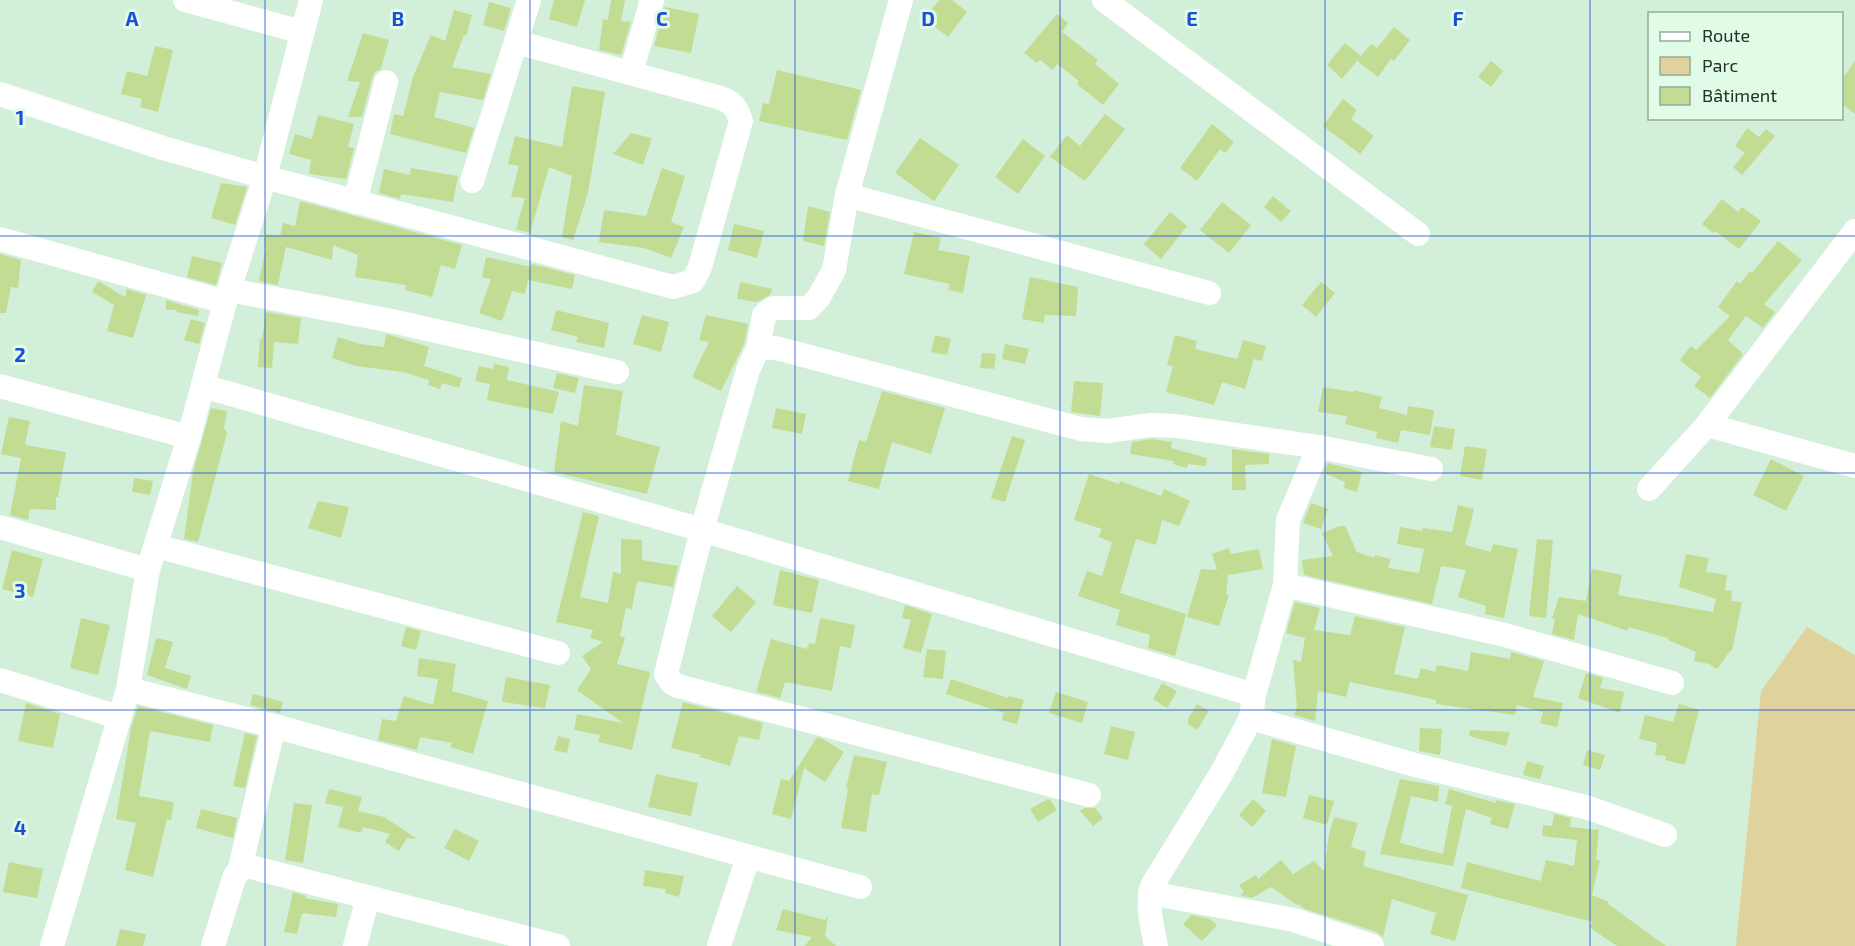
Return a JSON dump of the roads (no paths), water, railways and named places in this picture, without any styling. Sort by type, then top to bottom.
[{"type":"street","points":[[185,0],[302,32]]},
{"type":"street","points":[[52,946],[128,689],[148,570],[189,437],[227,296],[265,177],[311,0]]},
{"type":"street","points":[[472,181],[529,0]]},
{"type":"street","points":[[631,73],[652,0]]},
{"type":"street","points":[[901,0],[847,195],[834,270],[819,297],[809,308],[773,308],[764,315],[758,348],[748,370],[702,530],[666,674],[672,683],[1089,795]]},
{"type":"street","points":[[1104,0],[1418,234]]},
{"type":"street","points":[[0,94],[163,148],[355,202],[673,287],[693,281],[700,267],[741,121],[737,109],[730,102],[516,42]]},
{"type":"street","points":[[355,202],[386,82]]},
{"type":"street","points":[[847,195],[1209,293]]},
{"type":"street","points":[[1649,489],[1707,425],[1855,231]]},
{"type":"street","points":[[0,239],[227,296],[392,321],[617,372]]},
{"type":"street","points":[[758,348],[776,348],[1081,429],[1107,431],[1151,425],[1176,426],[1319,447],[1431,469]]},
{"type":"street","points":[[0,386],[189,437]]},
{"type":"street","points":[[203,386],[702,530],[1252,706],[1415,765],[1588,808],[1665,834]]},
{"type":"street","points":[[1707,425],[1855,466]]},
{"type":"street","points":[[1156,946],[1149,914],[1150,893],[1153,884],[1221,774],[1252,706],[1285,585],[1288,520],[1319,447]]},
{"type":"street","points":[[0,527],[148,570]]},
{"type":"street","points":[[156,546],[558,653]]},
{"type":"street","points":[[1285,585],[1505,635],[1672,683]]},
{"type":"street","points":[[0,680],[118,717]]},
{"type":"street","points":[[128,689],[274,726],[860,887]]},
{"type":"street","points":[[213,946],[234,878],[240,868],[274,726]]},
{"type":"street","points":[[719,946],[748,857]]},
{"type":"street","points":[[240,868],[251,867],[558,946]]},
{"type":"street","points":[[1150,893],[1294,920],[1372,946]]},
{"type":"street","points":[[355,946],[368,897]]}]
